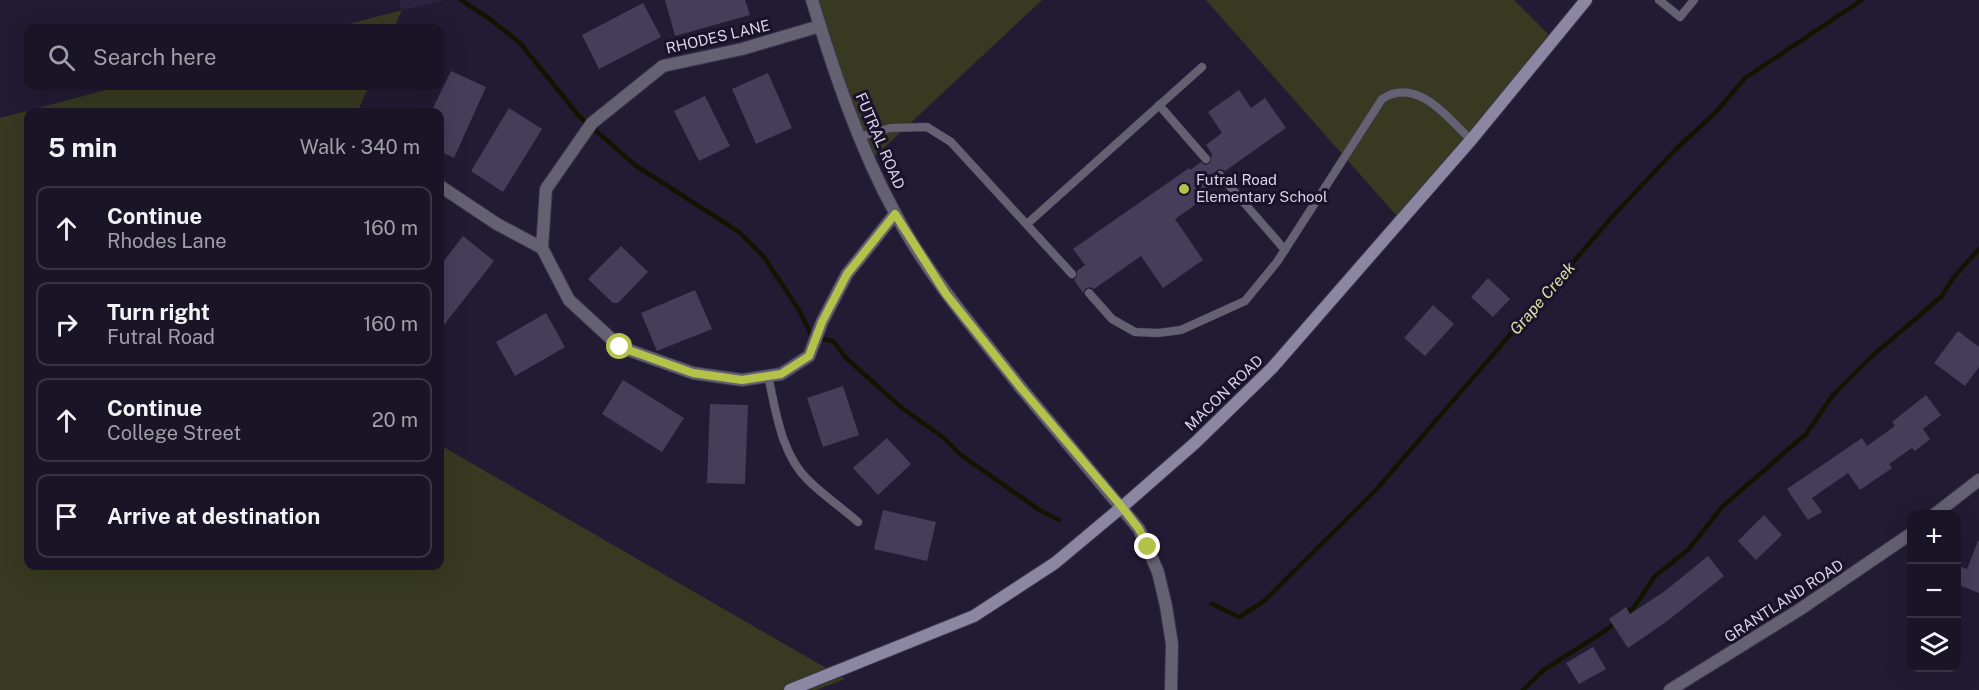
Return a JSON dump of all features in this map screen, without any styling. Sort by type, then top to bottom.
[{"type":"main road","name":"MACON ROAD","points":[[790,690],[974,616],[1055,563],[1196,443],[1272,369],[1471,140],[1587,0]]},
{"type":"street","name":"FUTRAL ROAD","points":[[812,0],[859,137],[895,214],[946,294],[1139,529],[1158,572],[1172,644],[1171,690]]},
{"type":"street","name":"RHODES LANE","points":[[542,248],[546,189],[592,123],[663,66],[742,49],[820,26]]},
{"type":"street","points":[[444,189],[497,224],[542,248],[569,300],[620,347],[693,373],[742,380],[781,374],[809,356],[822,322],[847,274],[895,214]]},
{"type":"street","points":[[1940,510],[1979,480]]},
{"type":"street","name":"GRANTLAND ROAD","points":[[1670,690],[1789,616],[1907,536]]},
{"type":"lane","points":[[1659,0],[1680,17],[1694,0]]},
{"type":"lane","points":[[1027,224],[1202,67]]},
{"type":"lane","points":[[1089,293],[1112,319],[1135,332],[1158,333],[1181,330],[1245,301],[1285,250],[1382,99],[1391,93],[1409,92],[1425,97],[1471,140]]},
{"type":"lane","points":[[1159,105],[1206,159]]},
{"type":"lane","points":[[859,137],[890,128],[927,127],[951,142],[1072,274]]},
{"type":"lane","points":[[1220,175],[1285,250]]},
{"type":"lane","points":[[768,376],[779,426],[792,458],[806,478],[858,522]]},
{"type":"shaded area","points":[[399,0],[446,0],[402,10]]},
{"type":"green space","points":[[817,0],[1042,0],[872,159],[856,134]]},
{"type":"green space","points":[[1206,0],[1514,0],[1553,39],[1403,223]]},
{"type":"green space","points":[[402,10],[396,24],[349,24]]},
{"type":"green space","points":[[106,90],[367,90],[359,108],[38,108]]},
{"type":"green space","points":[[24,112],[24,570],[444,570],[444,447],[845,679],[816,690],[0,690],[0,118]]},
{"type":"building","points":[[665,0],[745,0],[750,15],[675,36]]},
{"type":"building","points":[[643,3],[661,37],[599,69],[582,35]]},
{"type":"building","points":[[451,71],[486,87],[454,158],[444,153],[444,108],[433,108],[442,90],[444,90]]},
{"type":"building","points":[[768,73],[792,128],[756,144],[732,89]]},
{"type":"building","name":"Futral Road Elementary School","points":[[1239,90],[1251,108],[1265,98],[1286,128],[1225,171],[1217,170],[1214,174],[1215,178],[1206,184],[1212,193],[1175,219],[1203,260],[1163,288],[1141,256],[1094,289],[1086,288],[1083,293],[1074,280],[1077,271],[1085,265],[1073,249],[1189,168],[1190,170],[1201,162],[1205,165],[1210,163],[1212,154],[1206,145],[1222,133],[1208,112]]},
{"type":"building","points":[[705,96],[730,146],[699,161],[674,111]]},
{"type":"building","points":[[509,108],[542,129],[503,192],[471,171]]},
{"type":"building","points":[[463,236],[494,261],[444,325],[444,261]]},
{"type":"building","points":[[621,246],[648,272],[618,303],[613,303],[588,279]]},
{"type":"building","points":[[1488,278],[1510,299],[1493,317],[1471,297]]},
{"type":"building","points":[[695,290],[712,329],[657,351],[641,313]]},
{"type":"building","points":[[1433,305],[1454,324],[1425,356],[1404,338]]},
{"type":"building","points":[[546,313],[565,347],[515,376],[496,342]]},
{"type":"building","points":[[1958,331],[1979,347],[1979,367],[1965,386],[1934,363]]},
{"type":"building","points":[[623,380],[684,418],[662,452],[602,414]]},
{"type":"building","points":[[843,386],[859,435],[823,447],[807,398]]},
{"type":"building","points":[[1926,395],[1941,415],[1923,429],[1930,439],[1915,451],[1912,448],[1889,464],[1892,468],[1860,490],[1848,473],[1812,498],[1822,512],[1808,520],[1787,489],[1862,438],[1867,446],[1895,426],[1892,422]]},
{"type":"building","points":[[710,404],[748,405],[745,484],[707,483]]},
{"type":"building","points":[[887,438],[911,464],[878,495],[853,468]]},
{"type":"building","points":[[883,510],[936,522],[927,561],[874,549]]},
{"type":"building","points":[[1764,515],[1782,535],[1756,560],[1738,541]]},
{"type":"building","points":[[1979,541],[1979,593],[1961,586],[1961,567],[1967,569]]},
{"type":"building","points":[[1708,556],[1724,576],[1666,622],[1628,648],[1609,619],[1626,607],[1630,614],[1665,591]]},
{"type":"building","points":[[1593,647],[1606,669],[1579,684],[1566,663]]},
{"type":"waterway","points":[[461,0],[520,43],[579,116],[635,165],[739,232],[764,257],[799,310],[812,337],[833,341],[846,358],[902,408],[944,438],[961,455],[1041,511],[1059,520]]},
{"type":"waterway","name":"Grape Creek","points":[[1212,604],[1239,617],[1264,601],[1375,491],[1612,217],[1676,149],[1716,112],[1745,78],[1862,0]]},
{"type":"waterway","points":[[1626,614],[1635,606],[1655,576],[1688,550],[1722,507],[1806,434],[1833,395],[1871,357],[1942,296],[1953,278],[1979,249]]},
{"type":"waterway","points":[[1523,690],[1545,669],[1617,621]]},
{"type":"place","name":"Futral Road Elementary School","points":[[1184,189]]},
{"type":"route","points":[[620,347],[693,373],[742,380],[781,374],[809,356],[822,322],[847,274],[895,214],[946,294],[1021,388],[1122,507],[1139,529],[1148,547]]}]
